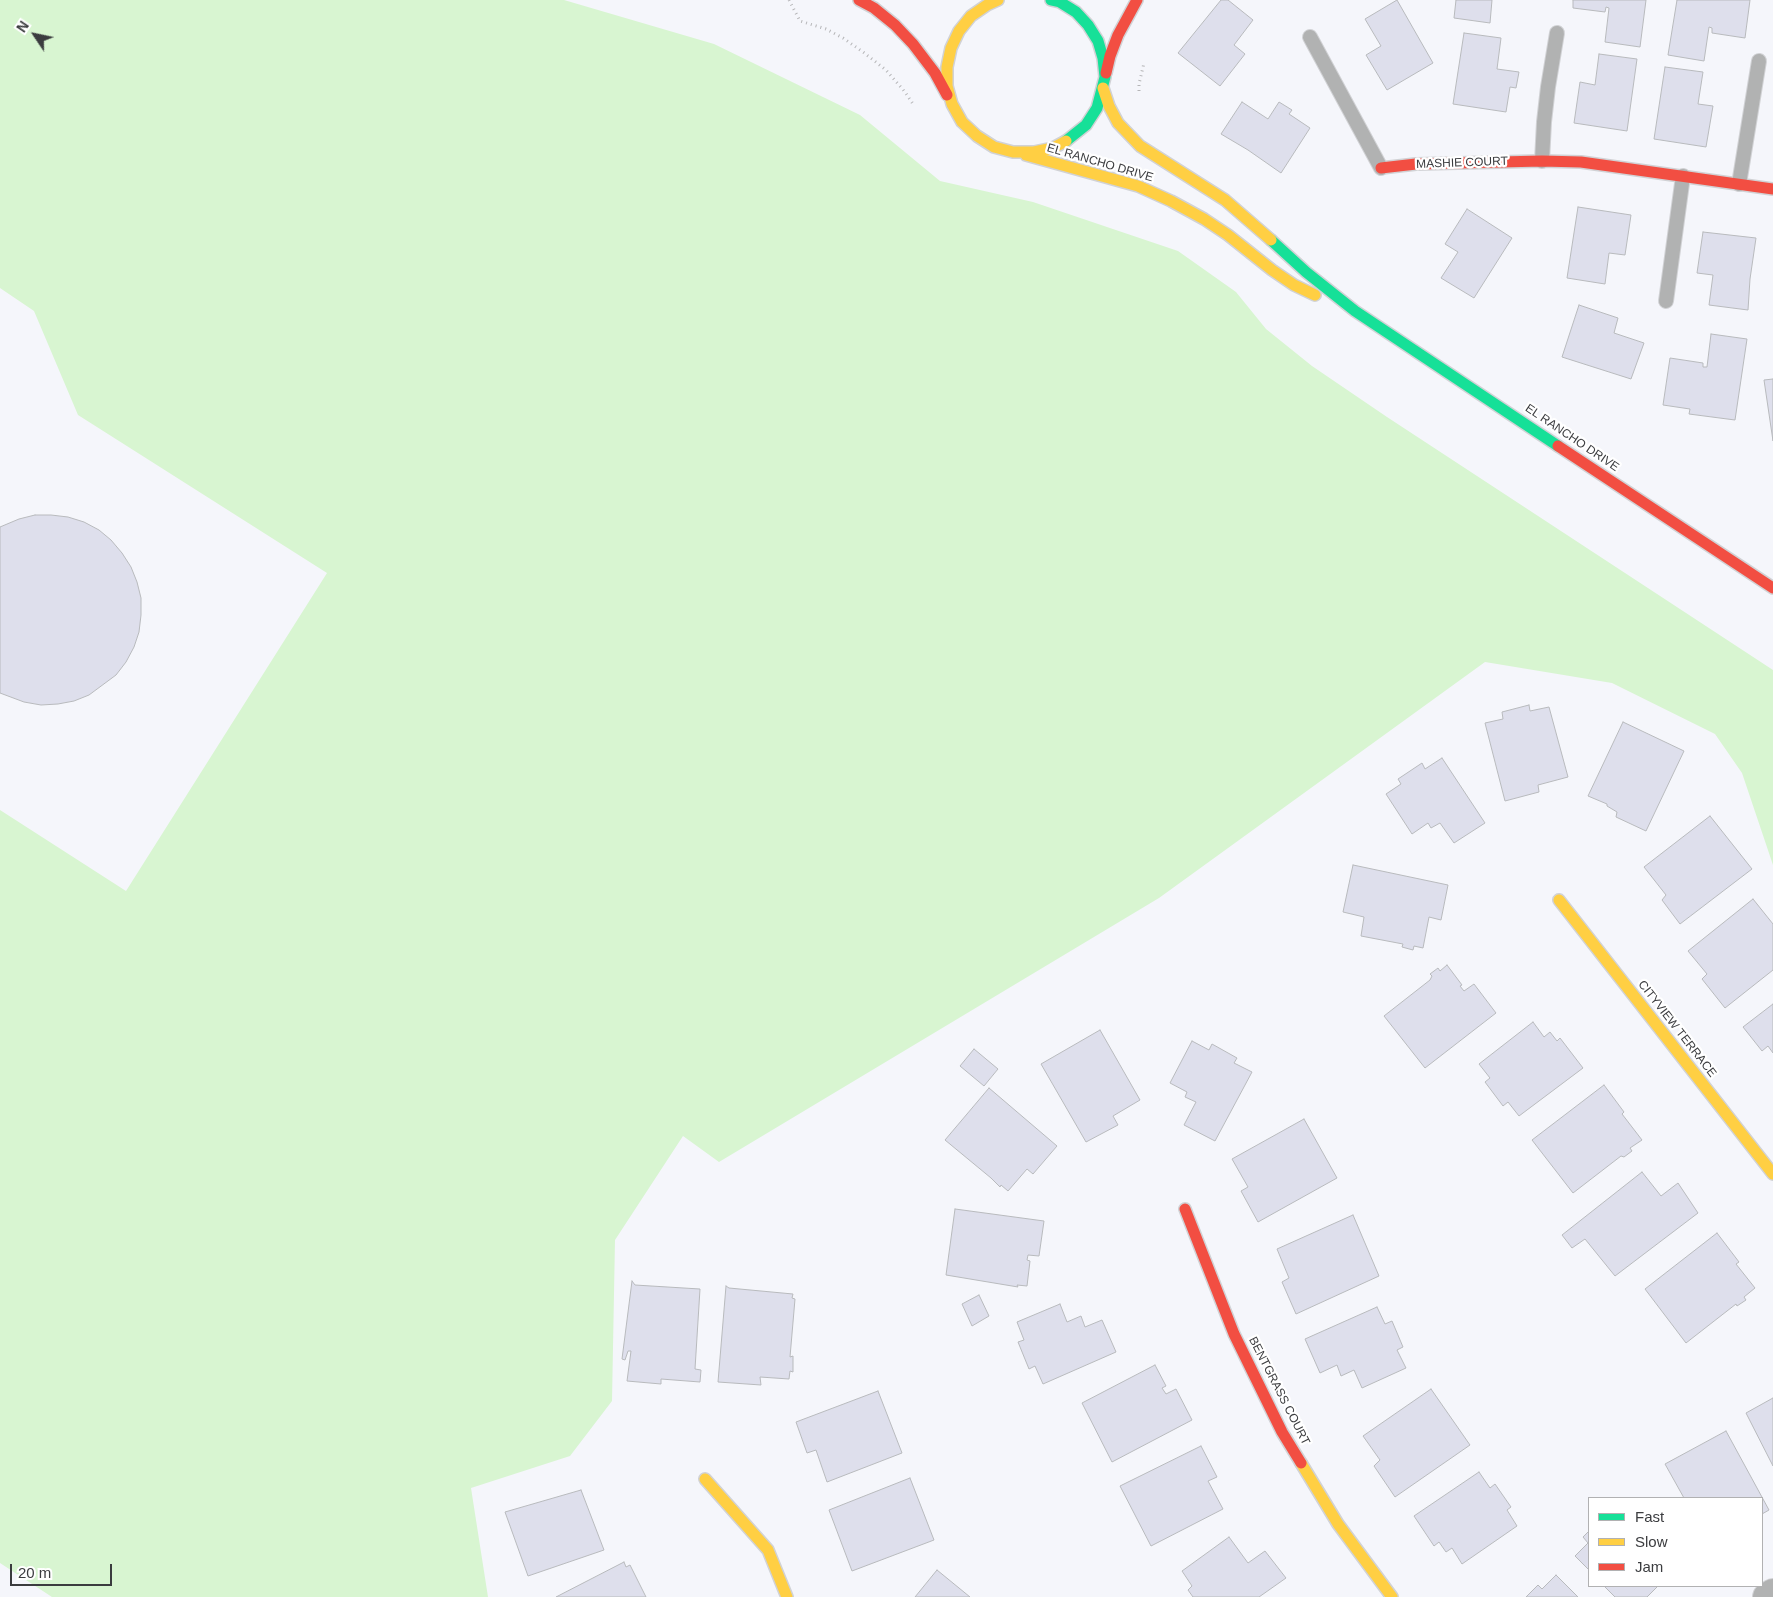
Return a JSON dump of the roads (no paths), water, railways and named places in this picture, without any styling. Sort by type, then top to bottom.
[{"type":"main road","name":"EL RANCHO DRIVE","points":[[859,0],[874,8],[895,25],[913,44],[934,73],[962,122],[977,136],[994,147],[1138,186],[1204,219],[1294,285],[1324,300],[1355,311]]},
{"type":"main road","name":"EL RANCHO DRIVE","points":[[952,104],[947,86],[950,48],[959,31],[971,16],[998,0]]},
{"type":"main road","name":"EL RANCHO DRIVE","points":[[1051,0],[1060,2],[1076,12],[1088,25],[1098,41],[1103,58],[1104,83],[1109,106],[1118,123],[1140,146],[1225,200],[1306,272],[1355,311],[1773,588]]},
{"type":"main road","points":[[1104,83],[1110,56],[1118,35],[1137,0]]},
{"type":"main road","name":"EL RANCHO DRIVE","points":[[1013,152],[1034,152],[1053,148],[1071,138],[1086,125],[1097,108],[1104,83]]},
{"type":"main road","name":"MASHIE COURT","points":[[1381,168],[1416,164],[1581,162],[1773,188]]},
{"type":"main road","name":"CITYVIEW TERRACE","points":[[1559,900],[1773,1174]]},
{"type":"main road","name":"BENTGRASS COURT","points":[[1185,1209],[1234,1334],[1282,1432],[1338,1524],[1392,1597]]},
{"type":"main road","points":[[704,1479],[768,1550],[787,1597]]},
{"type":"street","points":[[1767,1597],[1773,1593]]},
{"type":"lane","points":[[1542,161],[1548,87],[1557,33]]},
{"type":"lane","points":[[1310,37],[1381,168]]},
{"type":"lane","points":[[1738,184],[1759,61]]},
{"type":"lane","points":[[1666,301],[1683,176]]}]
